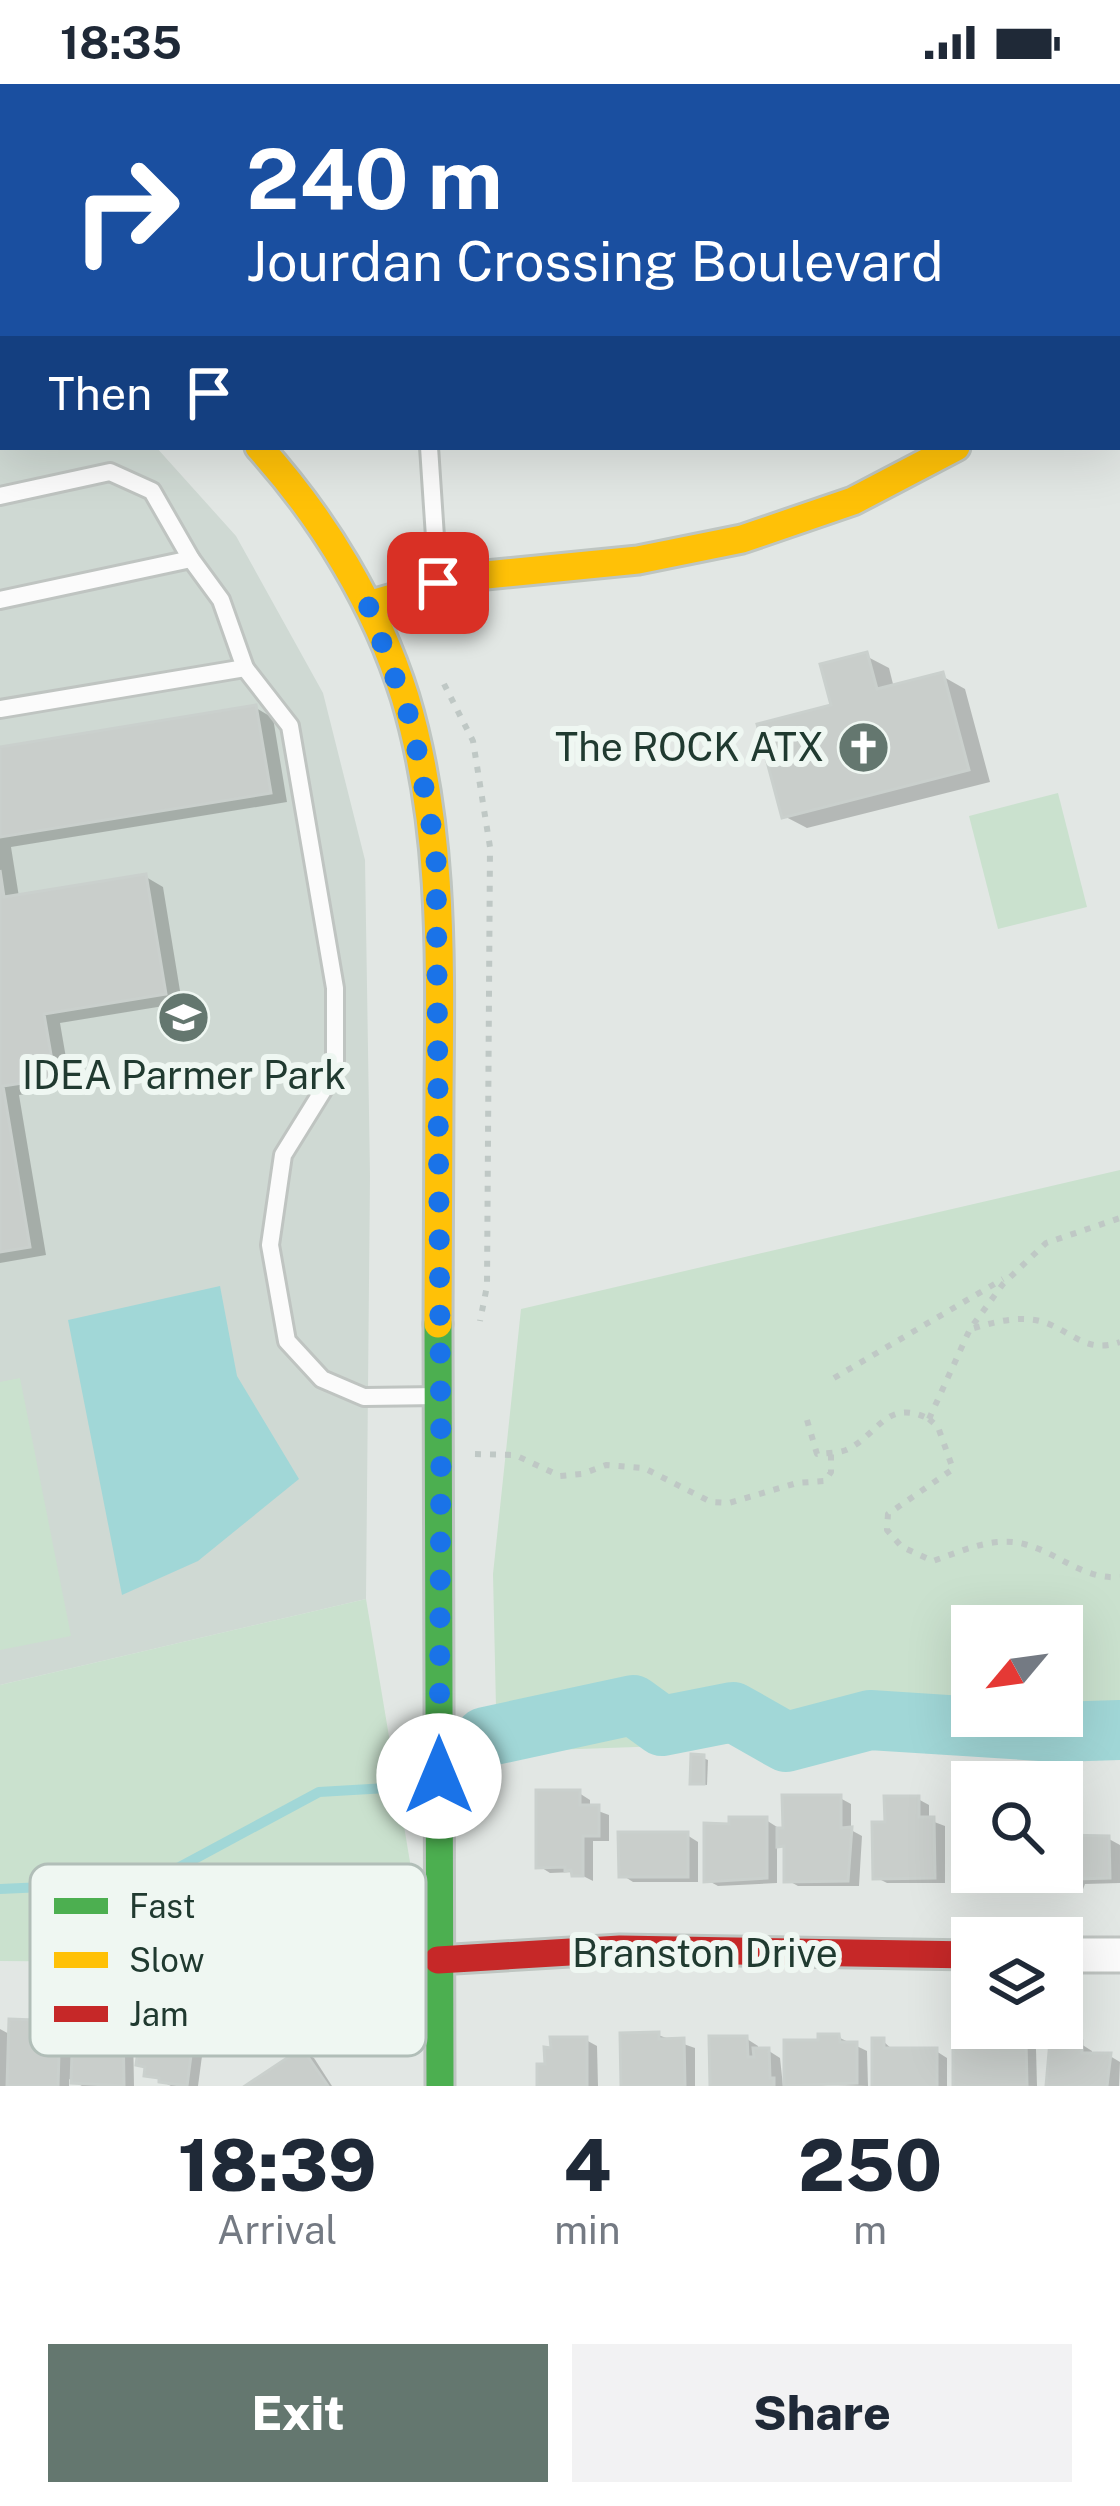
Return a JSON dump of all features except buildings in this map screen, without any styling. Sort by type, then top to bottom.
[{"type":"street","points":[[261,450],[323,529],[368,605],[412,724],[436,851],[440,2086]]},
{"type":"street","points":[[368,605],[438,583],[710,546],[843,506],[951,450]]},
{"type":"street","name":"Branston Drive","points":[[438,1960],[620,1948],[951,1955]]},
{"type":"street","points":[[1083,1955],[1120,1955]]},
{"type":"lane","points":[[429,450],[438,583]]},
{"type":"lane","points":[[0,496],[110,472],[152,491],[191,560],[221,601],[245,668],[290,726],[335,988],[335,1072],[283,1155],[270,1245],[287,1340],[322,1379],[364,1397],[440,1396]]},
{"type":"lane","points":[[0,600],[191,560]]},
{"type":"lane","points":[[0,709],[245,668]]},
{"type":"path","points":[[929,1419],[970,1329],[1016,1271],[1046,1243],[1120,1218]]},
{"type":"path","points":[[834,1378],[1016,1271]]},
{"type":"path","points":[[970,1329],[1022,1320],[1047,1323],[1084,1346],[1120,1342]]},
{"type":"path","points":[[807,1420],[817,1454],[847,1450],[893,1414],[910,1413],[938,1427],[953,1468],[888,1514],[887,1530],[902,1547],[933,1561],[988,1543],[1021,1543],[1083,1573],[1120,1576]]},
{"type":"path","points":[[471,1454],[515,1455],[560,1476],[606,1465],[644,1468],[711,1502],[729,1503],[797,1483],[825,1481],[831,1453]]},
{"type":"shaded area","name":"IDEA Parmer Park","points":[[0,450],[159,450],[236,536],[323,693],[365,860],[370,1176],[366,1599],[0,1685]]},
{"type":"green space","points":[[1058,793],[1087,907],[998,929],[969,816]]},
{"type":"green space","points":[[1120,1170],[1120,1730],[1083,1731],[1083,1605],[951,1605],[951,1736],[497,1752],[493,1574],[521,1309]]},
{"type":"green space","points":[[20,1378],[71,1636],[0,1650],[0,1382]]},
{"type":"green space","points":[[366,1599],[410,1864],[30,1864],[30,1961],[0,1961],[0,1685]]},
{"type":"water","points":[[220,1286],[237,1376],[299,1479],[198,1561],[122,1595],[68,1320]]},
{"type":"waterway","points":[[485,1737],[633,1705],[662,1726],[733,1712],[786,1742],[870,1720],[1056,1732],[1120,1730]]},
{"type":"waterway","points":[[185,1864],[319,1792],[387,1788]]},
{"type":"waterway","points":[[0,1889],[30,1888]]},
{"type":"traffic: fast","points":[[438,1324],[440,2086]]},
{"type":"traffic: slow","points":[[262,450],[326,533],[363,596],[393,663],[418,746],[433,845],[439,946],[438,1324]]},
{"type":"traffic: slow","points":[[368,605],[466,577],[638,560],[742,539],[853,501],[950,450]]},
{"type":"traffic: jam","points":[[438,1960],[620,1949],[951,1955]]},
{"type":"place","name":"The ROCK ATX","points":[[863,747]]},
{"type":"place","name":"IDEA Parmer Park","points":[[184,1018]]},
{"type":"route","points":[[438,583],[368,605],[412,724],[436,851],[439,1776]]}]
